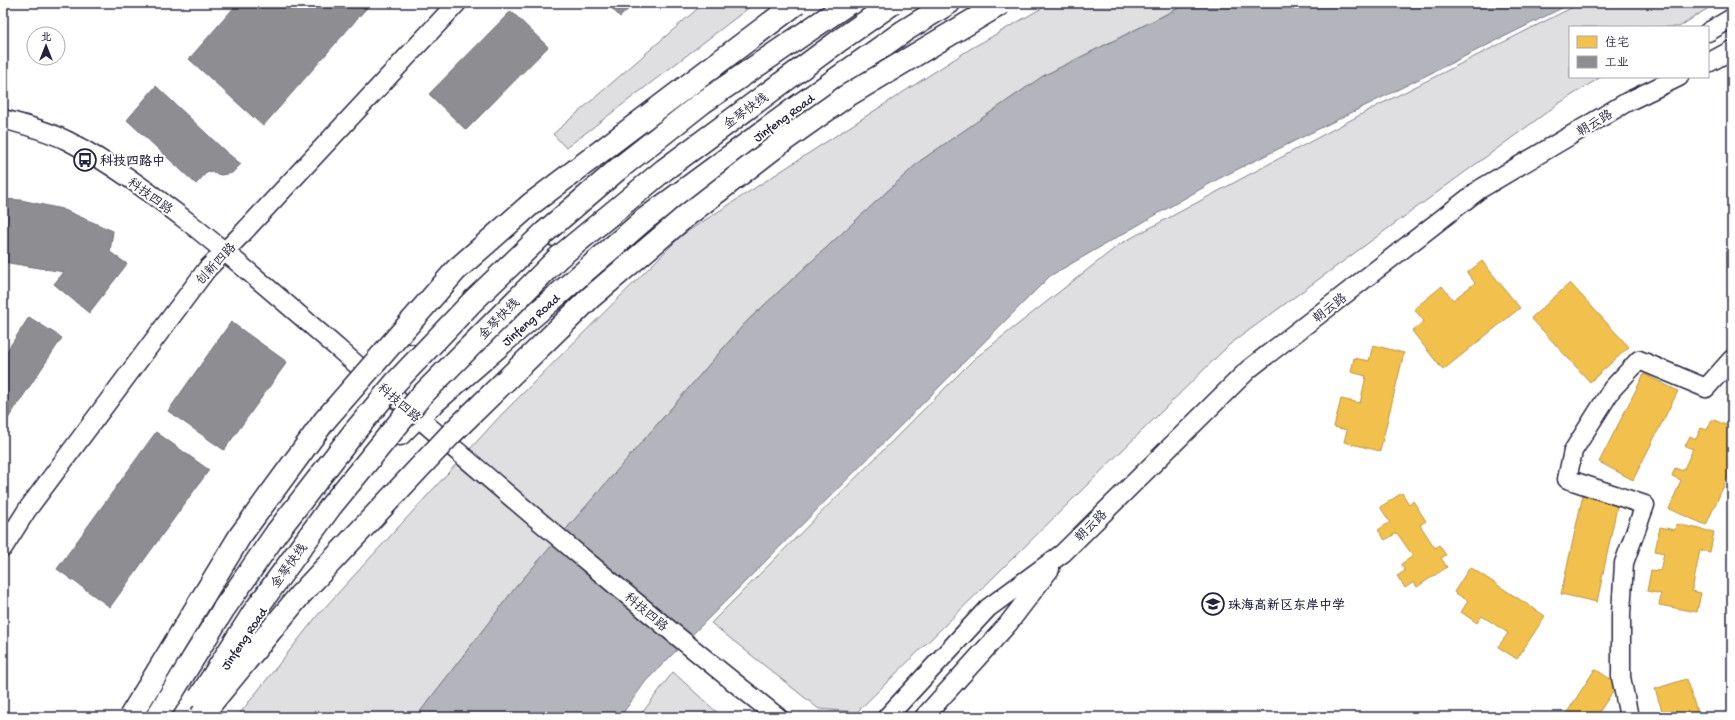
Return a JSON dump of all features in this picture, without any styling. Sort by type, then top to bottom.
[{"type":"main road","points":[[130,717],[249,523],[325,420],[456,270],[531,204],[796,3]]},
{"type":"main road","name":"金琴快线","points":[[157,717],[224,610],[277,532],[355,431],[386,394],[473,301],[545,232],[617,170],[702,103],[849,3]]},
{"type":"main road","points":[[140,717],[187,637],[304,470],[379,384],[446,317],[746,92],[872,3]]},
{"type":"main road","name":"金琴快线","points":[[188,717],[254,612],[331,506],[421,396],[474,342],[558,258],[664,170],[893,3]]},
{"type":"main road","name":"Jinfeng Road","points":[[194,717],[227,660],[345,493],[417,417],[645,219],[801,104],[904,31],[949,3]]},
{"type":"main road","points":[[200,717],[311,583],[451,434],[590,298],[686,216],[845,97],[1002,3]]},
{"type":"street","name":"创新四路","points":[[3,548],[32,504],[207,269],[225,252],[457,3]]},
{"type":"street","points":[[1709,31],[1732,18]]},
{"type":"street","points":[[1709,62],[1732,50]]},
{"type":"street","name":"朝云路","points":[[1627,102],[1653,78]]},
{"type":"street","name":"朝云路","points":[[924,717],[1008,624],[1063,553],[1249,368],[1480,189],[1627,102],[1677,78]]},
{"type":"street","name":"科技四路","points":[[3,118],[37,128],[66,140],[108,163],[225,252],[537,519],[702,657],[778,717]]},
{"type":"street","points":[[1629,717],[1622,677],[1621,614],[1624,563],[1645,505],[1567,479],[1573,452],[1612,389],[1639,360],[1706,388],[1732,359]]},
{"type":"street","name":"朝云路","points":[[887,717],[988,608],[1063,553]]},
{"type":"shaded area","points":[[704,3],[755,3],[566,148],[553,134]]},
{"type":"shaded area","points":[[1051,3],[1188,3],[1043,76],[920,161],[746,322],[515,588],[416,717],[237,717],[317,616],[502,414],[682,235],[970,49]]},
{"type":"shaded area","points":[[1189,3],[1572,3],[1218,179],[1050,276],[646,681],[620,717],[416,717],[515,588],[746,322],[920,161],[1043,76]]},
{"type":"shaded area","points":[[1581,3],[1716,3],[1681,26],[1569,26],[1569,78],[1599,78],[1558,104],[1229,345],[857,712],[819,709],[711,623],[974,359],[1120,244],[1373,108]]},
{"type":"shaded area","points":[[673,672],[722,717],[639,717]]},
{"type":"building: 住宅","points":[[1482,261],[1520,308],[1443,370],[1412,331],[1424,321],[1414,309],[1442,286],[1453,300],[1475,283],[1467,273]]},
{"type":"building: 住宅","points":[[1570,283],[1629,347],[1590,382],[1531,318]]},
{"type":"building: 住宅","points":[[1373,345],[1404,353],[1380,451],[1344,442],[1347,430],[1334,427],[1341,399],[1360,403],[1366,376],[1351,372],[1354,358],[1369,361]]},
{"type":"building: 住宅","points":[[1644,374],[1678,391],[1633,480],[1599,462]]},
{"type":"building: 住宅","points":[[1712,419],[1732,428],[1732,468],[1706,525],[1669,509],[1681,480],[1672,476],[1675,468],[1683,471],[1693,449],[1685,446],[1690,436],[1696,439],[1701,428],[1707,430]]},
{"type":"building: 住宅","points":[[1402,493],[1409,504],[1413,501],[1426,521],[1420,525],[1435,548],[1439,545],[1446,555],[1441,558],[1447,567],[1417,587],[1414,582],[1405,588],[1397,576],[1405,571],[1401,564],[1413,556],[1397,533],[1385,540],[1378,530],[1390,522],[1380,507]]},
{"type":"building: 住宅","points":[[1583,495],[1618,502],[1597,602],[1561,594]]},
{"type":"building: 住宅","points":[[1676,524],[1714,532],[1710,552],[1700,550],[1692,591],[1701,593],[1697,612],[1659,605],[1661,594],[1647,591],[1651,570],[1660,571],[1664,553],[1655,551],[1660,527],[1675,530]]},
{"type":"building: 住宅","points":[[1470,567],[1545,616],[1517,659],[1498,647],[1508,633],[1482,616],[1477,623],[1461,612],[1468,601],[1454,592]]},
{"type":"building: 住宅","points":[[1595,669],[1618,684],[1596,717],[1564,717]]},
{"type":"building: 住宅","points":[[1686,679],[1699,717],[1664,717],[1655,689]]},
{"type":"building: 工业","points":[[238,3],[371,3],[263,126],[189,59]]},
{"type":"building: 工业","points":[[607,3],[635,3],[620,17]]},
{"type":"building: 工业","points":[[511,11],[548,47],[466,130],[429,94]]},
{"type":"building: 工业","points":[[156,86],[226,152],[241,164],[232,173],[221,175],[208,171],[196,184],[127,120]]},
{"type":"building: 工业","points":[[3,199],[21,200],[62,209],[113,231],[110,252],[127,264],[89,313],[54,284],[64,272],[3,262]]},
{"type":"building: 工业","points":[[29,317],[62,338],[3,426],[3,357]]},
{"type":"building: 工业","points":[[231,322],[287,362],[224,450],[168,411]]},
{"type":"building: 工业","points":[[156,432],[209,470],[110,607],[57,569]]},
{"type":"place","name":"科技四路中","points":[[85,160]]},
{"type":"place","name":"珠海高新区东岸中学","points":[[1213,604]]}]
